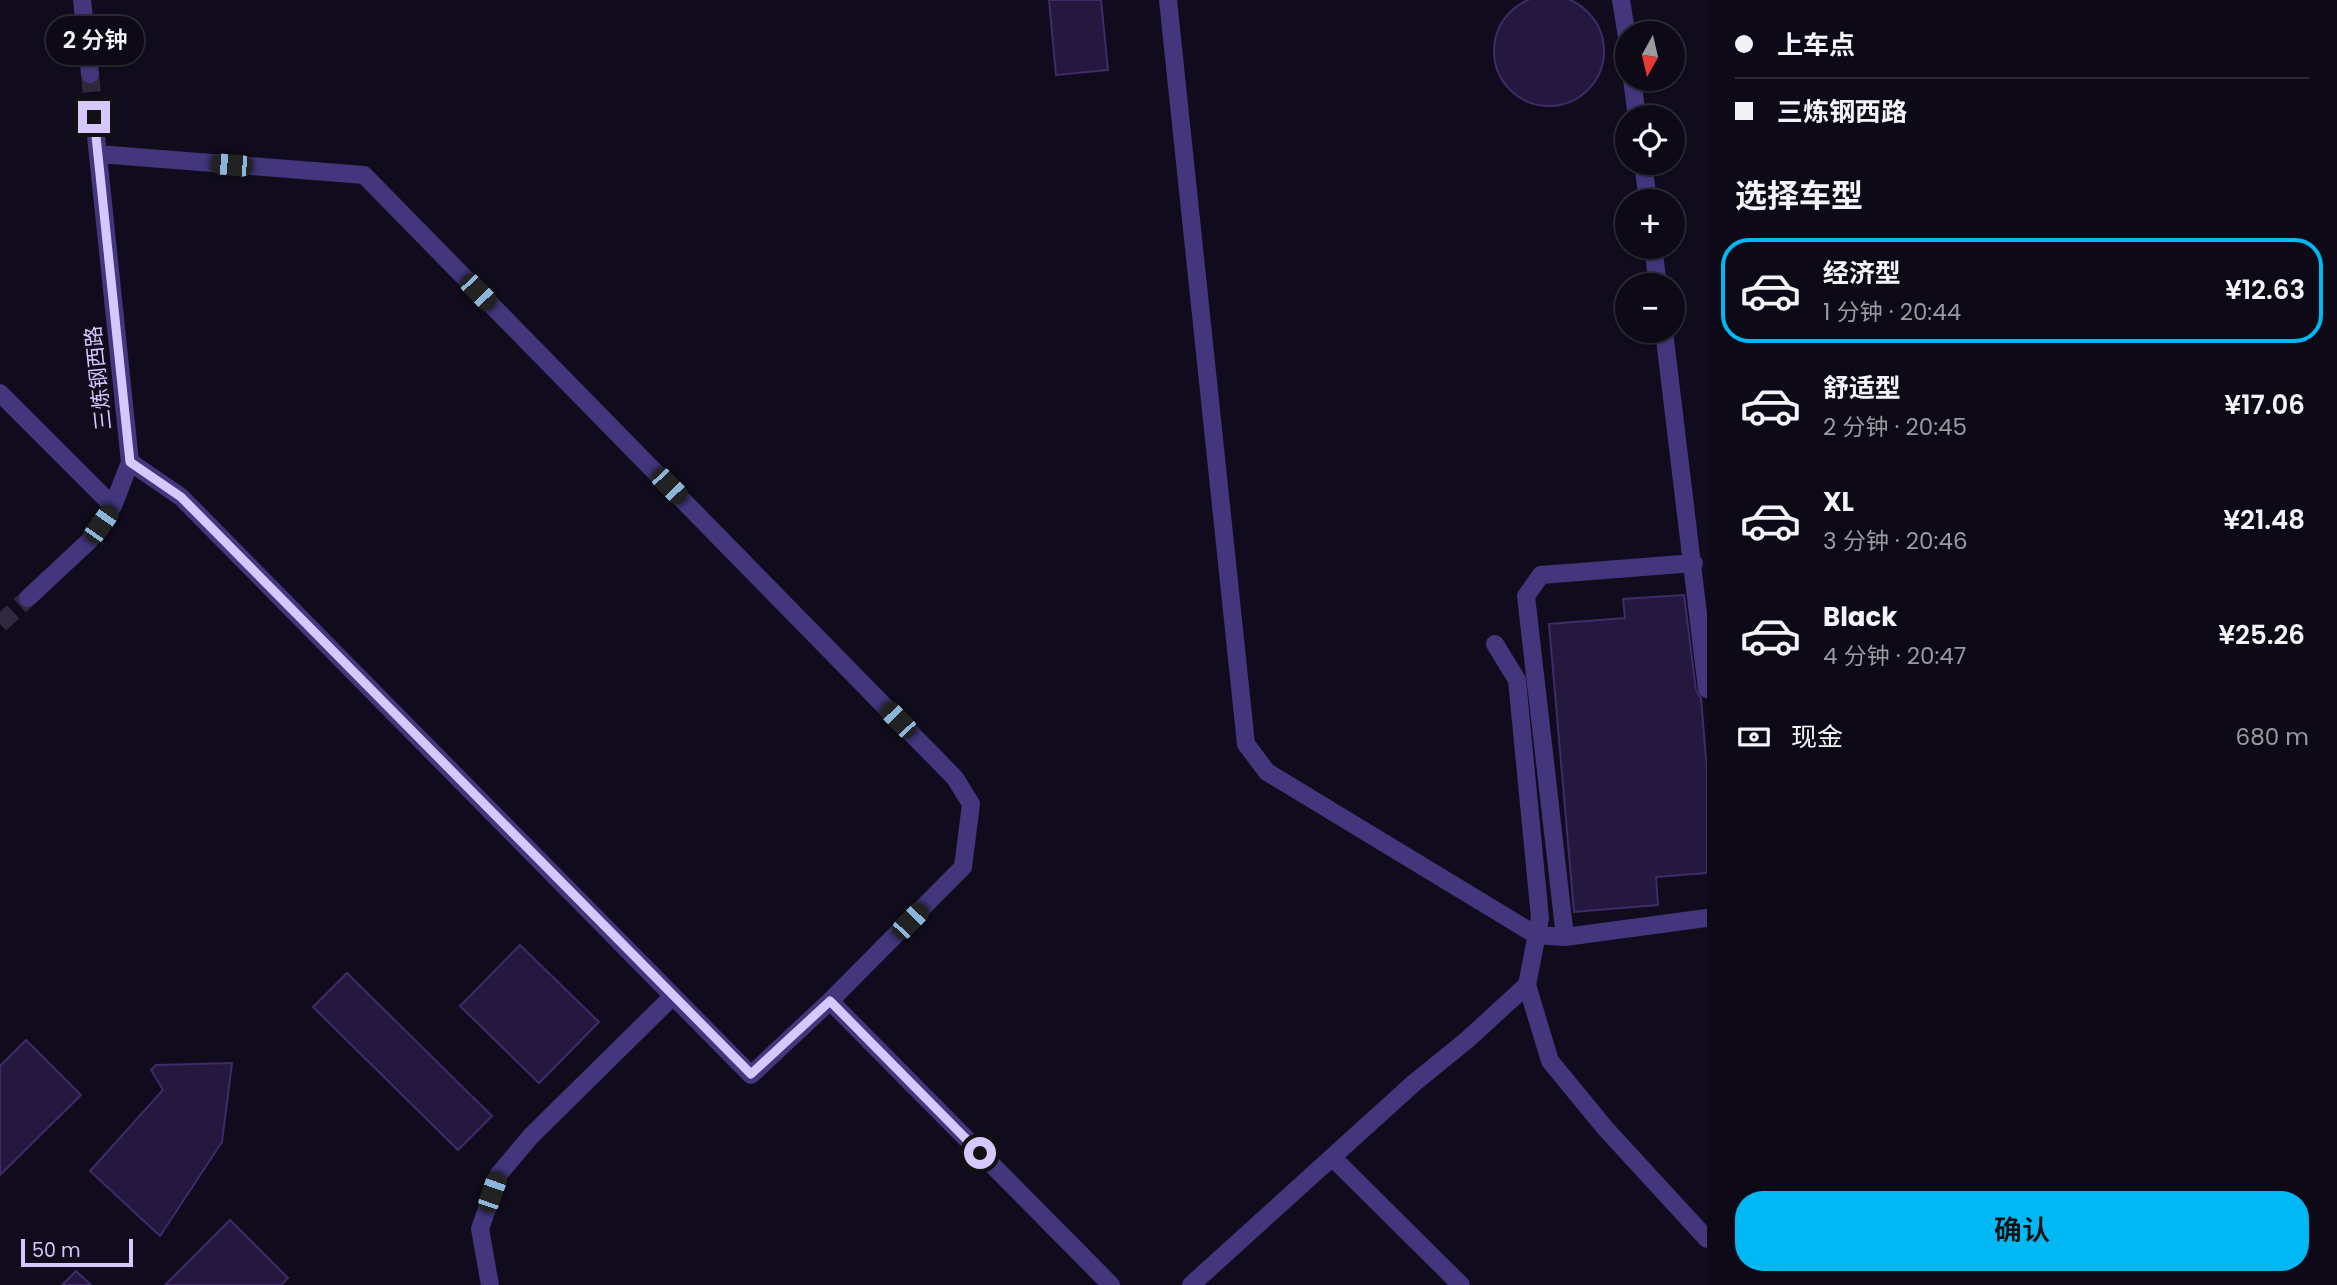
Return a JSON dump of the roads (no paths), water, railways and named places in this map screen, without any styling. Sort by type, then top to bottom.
[{"type":"lane","points":[[82,0],[90,74]]},
{"type":"lane","points":[[1168,0],[1246,744],[1267,772],[1536,935],[1565,937],[1707,918]]},
{"type":"lane","points":[[1620,0],[1624,21]]},
{"type":"lane","name":"三炼钢西路","points":[[28,598],[89,541],[113,506],[130,462],[94,117]]},
{"type":"lane","points":[[98,154],[364,175],[955,778],[971,804],[963,867],[830,1001],[751,1074],[181,497],[130,462]]},
{"type":"lane","points":[[1666,343],[1707,689]]},
{"type":"lane","points":[[0,393],[113,506]]},
{"type":"lane","points":[[1565,937],[1525,596],[1541,575],[1693,563]]},
{"type":"lane","points":[[1495,644],[1517,680],[1540,918],[1527,985],[1550,1061],[1605,1128],[1707,1239]]},
{"type":"lane","points":[[1191,1285],[1527,985]]},
{"type":"lane","points":[[490,1285],[480,1228],[499,1174],[539,1128],[673,996]]},
{"type":"lane","points":[[830,1001],[1111,1285]]},
{"type":"lane","points":[[1332,1157],[1461,1285]]},
{"type":"tunnel","points":[[90,74],[94,117]]},
{"type":"tunnel","points":[[0,624],[28,598]]}]
